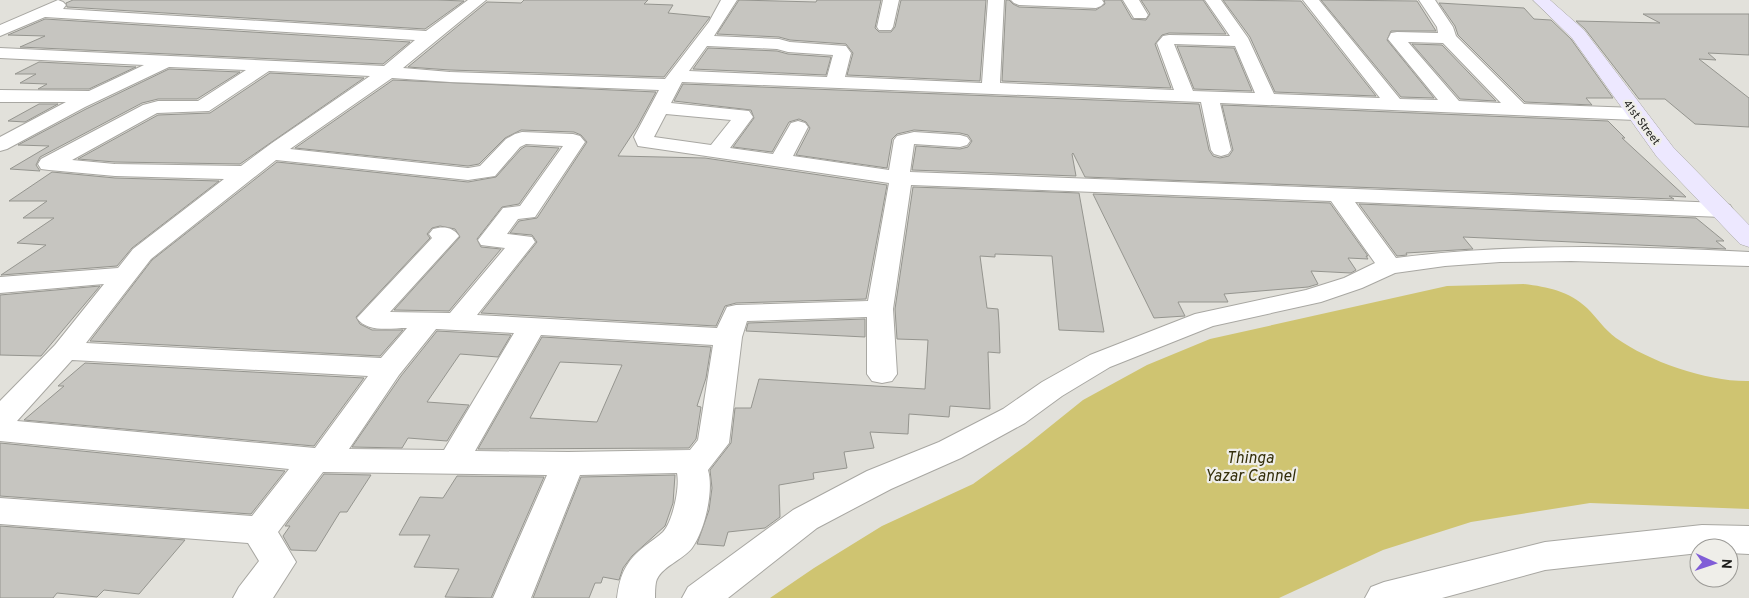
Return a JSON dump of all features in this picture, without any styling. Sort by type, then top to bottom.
[{"type":"main road","name":"41st Street","points":[[1541,0],[1578,34],[1665,152],[1749,239]]},
{"type":"street","points":[[0,420],[65,352],[142,254],[272,153],[388,72],[430,36],[478,0]]},
{"type":"street","points":[[729,0],[716,23],[673,80],[644,137],[645,142],[900,177],[1722,210]]},
{"type":"street","points":[[885,27],[891,0]]},
{"type":"street","points":[[991,87],[996,0]]},
{"type":"street","points":[[1018,0],[1096,3]]},
{"type":"street","points":[[1131,0],[1140,15]]},
{"type":"street","points":[[1213,0],[1241,41],[1267,99]]},
{"type":"street","points":[[1311,0],[1394,104]]},
{"type":"street","points":[[1427,0],[1445,27],[1448,38],[1518,109]]},
{"type":"street","points":[[0,31],[42,12],[107,2]]},
{"type":"street","points":[[120,16],[144,4]]},
{"type":"street","points":[[71,7],[120,16],[267,27],[430,36]]},
{"type":"street","points":[[1448,38],[1397,37],[1396,39],[1454,107]]},
{"type":"street","points":[[1186,96],[1165,43],[1169,40],[1179,39],[1241,41]]},
{"type":"street","points":[[702,41],[781,44],[788,48],[840,50],[842,53],[834,82]]},
{"type":"street","points":[[0,53],[388,72],[450,78],[834,82],[1636,114]]},
{"type":"street","points":[[0,145],[92,96],[168,61]]},
{"type":"street","points":[[247,173],[115,170],[49,164],[154,108],[202,107],[265,66]]},
{"type":"street","points":[[0,96],[92,96]]},
{"type":"street","points":[[1209,97],[1221,150]]},
{"type":"street","points":[[659,108],[742,115],[743,117],[716,152]]},
{"type":"street","points":[[780,160],[798,127]]},
{"type":"street","points":[[272,153],[468,174],[487,171],[513,143],[522,138],[573,140],[575,142],[573,146],[527,212],[511,213],[490,240],[523,242],[458,321]]},
{"type":"street","points":[[882,374],[880,309],[904,140],[914,138],[960,141]]},
{"type":"street","points":[[1338,196],[1389,266]]},
{"type":"street","points":[[441,234],[447,236],[370,318],[374,320],[458,321],[728,337]]},
{"type":"street","points":[[701,598],[805,519],[879,480],[950,450],[1006,420],[1052,389],[1100,361],[1205,320],[1312,296],[1353,283],[1389,266],[1465,257],[1656,254],[1749,259]]},
{"type":"street","points":[[0,285],[126,275]]},
{"type":"street","points":[[0,430],[319,460],[568,464],[699,461],[713,443],[728,337],[734,315],[738,312],[880,309]]},
{"type":"street","points":[[252,598],[278,562],[261,534],[261,530],[319,460],[389,368],[429,320]]},
{"type":"street","points":[[453,462],[532,326]]},
{"type":"street","points":[[65,352],[389,368]]},
{"type":"street","points":[[636,598],[638,578],[648,564],[679,539],[692,504],[695,481],[690,462]]},
{"type":"street","points":[[512,598],[568,464]]},
{"type":"street","points":[[0,511],[261,530]]},
{"type":"street","points":[[1384,598],[1545,556],[1702,539],[1749,540]]},
{"type":"water","name":"Thinga Yazar Cannel","points":[[1524,284],[1550,288],[1580,302],[1616,338],[1645,355],[1698,374],[1716,378],[1749,381],[1749,509],[1590,503],[1471,522],[1383,550],[1279,598],[770,598],[882,526],[973,484],[1027,445],[1083,400],[1147,365],[1210,339],[1447,286]]},
{"type":"building","points":[[73,0],[464,1],[425,29],[67,7],[66,3]]},
{"type":"building","points":[[524,0],[648,0],[644,4],[673,5],[668,13],[710,17],[664,77],[408,67],[487,2],[521,3]]},
{"type":"building","points":[[739,0],[816,2],[817,0],[881,0],[875,28],[879,32],[891,32],[895,27],[901,0],[986,0],[980,81],[847,75],[853,53],[846,44],[790,40],[779,37],[717,34]]},
{"type":"building","points":[[1006,0],[1019,7],[1096,10],[1105,4],[1104,0],[1121,0],[1132,19],[1146,20],[1150,14],[1141,0],[1203,0],[1226,34],[1169,33],[1162,35],[1155,44],[1171,88],[1002,81]]},
{"type":"building","points":[[1223,0],[1301,1],[1376,96],[1275,92],[1250,37]]},
{"type":"building","points":[[1321,0],[1417,1],[1436,31],[1391,31],[1387,40],[1434,98],[1401,97]]},
{"type":"building","points":[[1439,3],[1524,8],[1534,19],[1551,20],[1571,39],[1613,98],[1586,98],[1592,105],[1525,102],[1458,35],[1455,26]]},
{"type":"building","points":[[1643,14],[1749,14],[1749,55],[1708,53],[1716,60],[1699,59],[1749,98],[1749,127],[1695,124],[1665,99],[1639,99],[1585,29],[1576,21],[1660,23]]},
{"type":"building","points":[[45,19],[410,42],[383,64],[20,47],[45,36],[8,35]]},
{"type":"building","points":[[1412,44],[1442,45],[1496,101],[1460,99]]},
{"type":"building","points":[[1177,46],[1234,48],[1252,91],[1194,89]]},
{"type":"building","points":[[708,48],[777,51],[788,54],[831,57],[826,75],[693,69]]},
{"type":"building","points":[[39,62],[136,67],[89,89],[38,89],[47,84],[20,83],[36,74],[15,74]]},
{"type":"building","points":[[169,69],[240,72],[197,99],[158,99],[142,103],[40,157],[36,165],[40,171],[10,169],[49,146],[18,145],[86,109]]},
{"type":"building","points":[[270,73],[364,78],[240,164],[115,162],[78,159],[158,115],[210,113]]},
{"type":"building","points":[[393,80],[656,92],[637,127],[618,156],[705,158],[887,185],[866,299],[736,303],[725,306],[716,326],[481,313],[537,242],[532,235],[510,233],[519,221],[537,218],[587,142],[581,135],[574,132],[521,130],[505,138],[479,164],[468,166],[295,148]]},
{"type":"building","points":[[683,84],[1199,104],[1209,150],[1213,156],[1220,158],[1229,156],[1233,150],[1222,105],[1608,121],[1625,138],[1622,138],[1686,197],[1669,196],[1674,199],[1085,177],[1073,153],[1076,176],[912,170],[916,146],[960,149],[968,147],[972,141],[968,135],[960,133],[914,130],[897,134],[892,139],[887,168],[796,155],[810,128],[806,122],[799,119],[789,122],[772,152],[733,147],[754,118],[751,110],[674,101]]},
{"type":"building","points":[[39,104],[58,104],[25,122],[8,121]]},
{"type":"building","points":[[526,146],[559,148],[519,204],[502,207],[477,239],[481,247],[501,249],[449,311],[394,310],[460,237],[455,229],[440,226],[432,228],[427,234],[430,238],[356,317],[360,324],[372,330],[403,330],[380,356],[90,341],[152,260],[277,162],[468,182],[496,177],[521,149]]},
{"type":"building","points":[[52,172],[115,178],[219,181],[132,248],[117,266],[1,275],[46,245],[17,243],[54,218],[23,218],[47,201],[9,201]]},
{"type":"building","points":[[913,187],[1079,193],[1104,332],[1059,330],[1052,256],[995,254],[995,257],[980,256],[987,308],[998,309],[999,323],[1000,353],[988,352],[990,409],[950,406],[949,417],[909,414],[908,434],[870,432],[874,448],[844,452],[847,468],[813,473],[814,479],[779,485],[780,517],[765,528],[728,532],[724,546],[697,544],[709,510],[712,488],[710,470],[731,443],[735,408],[751,408],[759,379],[925,389],[928,340],[897,339],[895,309]]},
{"type":"building","points":[[1093,194],[1330,203],[1368,256],[1366,256],[1368,259],[1348,258],[1356,270],[1351,273],[1311,271],[1318,284],[1308,287],[1224,294],[1228,302],[1178,302],[1185,316],[1154,318]]},
{"type":"building","points":[[1359,204],[1696,218],[1724,241],[1716,241],[1726,249],[1463,237],[1473,249],[1406,253],[1407,255],[1397,256]]},
{"type":"building","points":[[100,286],[41,356],[0,355],[0,295]]},
{"type":"building","points":[[865,319],[865,337],[746,331],[748,323]]},
{"type":"building","points":[[437,331],[511,335],[498,357],[460,354],[427,402],[469,405],[447,441],[408,438],[402,448],[352,447],[401,376]]},
{"type":"building","points":[[542,337],[711,347],[706,378],[697,406],[701,407],[696,439],[689,448],[478,449]],"holes":[[[560,362],[622,365],[597,422],[530,418]]]},
{"type":"building","points":[[85,363],[364,378],[314,446],[24,420],[64,386],[58,386]]},
{"type":"building","points":[[0,443],[285,471],[251,514],[0,496]]},
{"type":"building","points":[[324,474],[371,475],[347,512],[340,512],[316,551],[291,550],[283,536],[290,526],[285,526]]},
{"type":"building","points":[[675,475],[673,503],[665,526],[632,556],[623,568],[619,580],[603,577],[601,583],[595,583],[589,598],[533,598],[581,477]]},
{"type":"building","points":[[457,476],[544,477],[491,598],[445,597],[459,569],[414,567],[430,535],[399,535],[420,497],[443,498]]},
{"type":"building","points":[[0,526],[185,540],[139,594],[104,590],[97,597],[57,593],[53,598],[0,598]]}]
